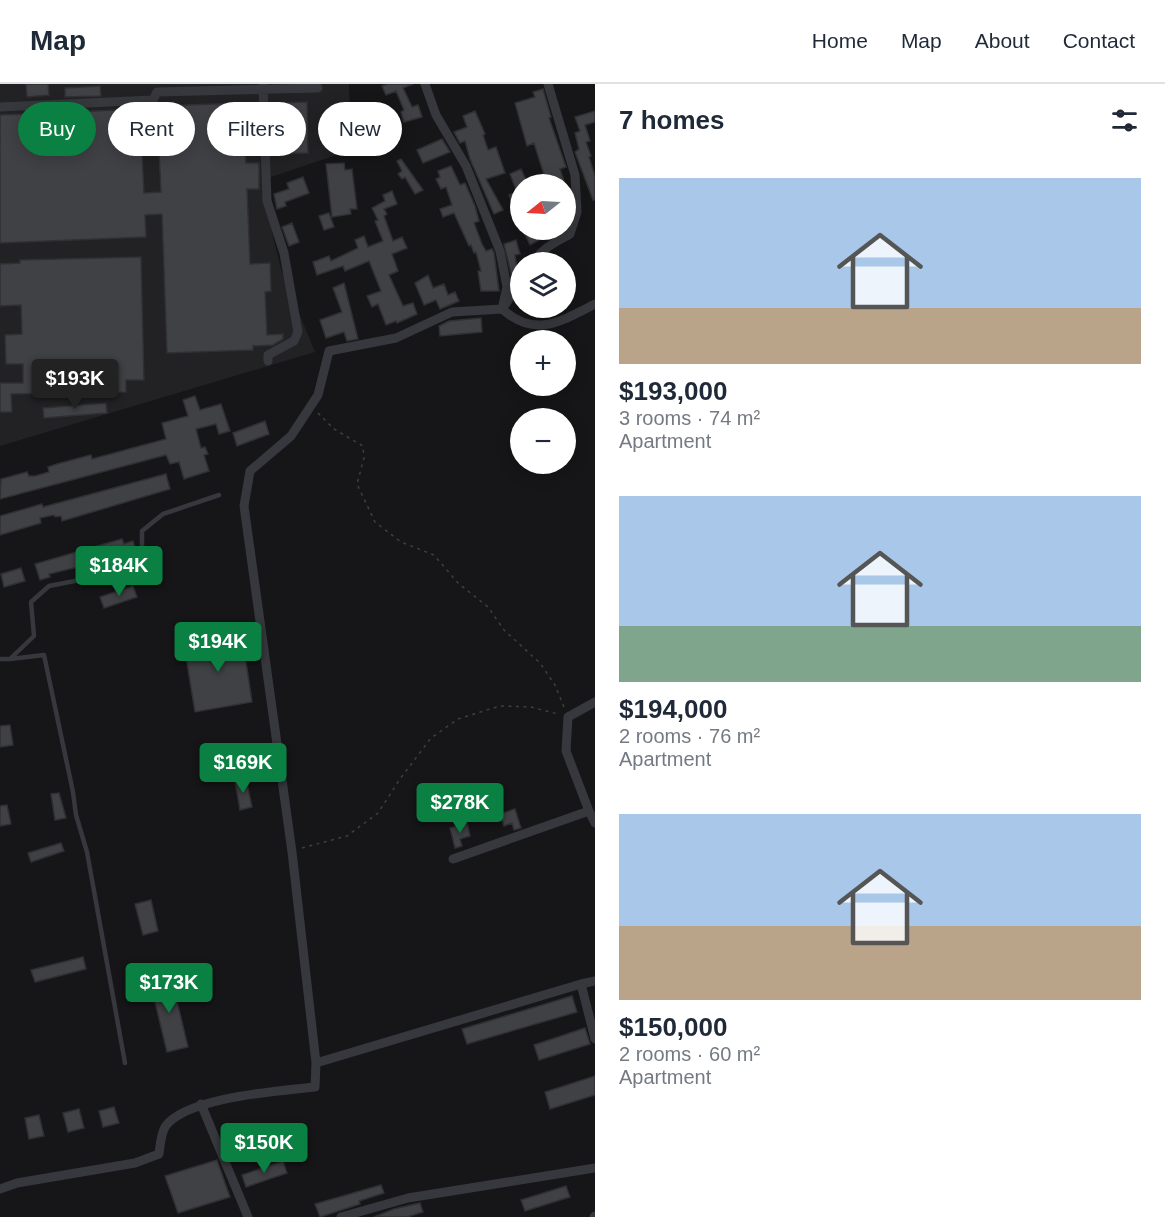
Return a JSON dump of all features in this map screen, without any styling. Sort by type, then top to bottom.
[{"type":"street","points":[[424,84],[436,115],[466,166],[500,251],[507,287],[502,309]]},
{"type":"street","points":[[543,252],[570,234],[577,212],[575,175],[548,84]]},
{"type":"street","points":[[263,87],[267,201],[284,253],[298,332],[294,341],[268,355],[268,361]]},
{"type":"street","points":[[0,107],[153,100],[157,92],[263,87],[318,88]]},
{"type":"street","points":[[502,309],[510,297]]},
{"type":"street","points":[[0,1189],[135,1163],[159,1154],[164,1128],[174,1118],[201,1104],[266,1092],[315,1087],[316,1063],[292,852],[244,506],[250,471],[291,436],[311,406],[318,395],[329,351],[396,338],[453,312],[502,309],[514,320],[535,326],[549,326],[595,304]]},
{"type":"street","points":[[595,702],[568,717],[566,751],[588,811],[595,823]]},
{"type":"street","points":[[453,859],[588,811]]},
{"type":"street","points":[[316,1063],[595,981]]},
{"type":"street","points":[[581,984],[595,1039]]},
{"type":"street","points":[[201,1104],[248,1217]]},
{"type":"street","points":[[340,1217],[408,1198],[595,1168]]},
{"type":"lane","points":[[10,659],[34,636],[31,602],[49,586],[131,570],[142,559],[142,531],[163,514],[219,495]]},
{"type":"lane","points":[[0,659],[44,655],[76,815],[87,852],[125,1063]]},
{"type":"path","points":[[311,406],[334,429],[363,446],[364,458],[357,484],[375,522],[401,542],[434,555],[458,583],[488,607],[504,630],[540,663],[555,685],[568,717]]},
{"type":"path","points":[[292,852],[311,844],[347,836],[378,813],[431,738],[458,719],[500,706],[531,707],[568,717]]},
{"type":"shaded area","points":[[0,84],[349,84],[350,102],[318,102],[318,156],[333,156],[271,177],[263,195],[281,269],[315,352],[0,446]]},
{"type":"building","points":[[26,84],[48,84],[49,95],[27,97]]},
{"type":"building","points":[[413,84],[403,88],[412,107],[418,105],[422,117],[404,122],[402,102],[396,91],[386,95],[382,86]]},
{"type":"building","points":[[100,86],[101,96],[65,97],[65,88]]},
{"type":"building","points":[[543,89],[551,117],[549,118],[566,167],[560,169],[562,174],[544,174],[534,143],[527,146],[515,103],[535,97],[533,92]]},
{"type":"building","points":[[306,102],[308,153],[306,153]]},
{"type":"building","points":[[207,104],[207,156],[246,156],[246,163],[259,163],[259,189],[247,189],[250,264],[270,263],[271,291],[265,292],[267,335],[283,334],[283,339],[273,345],[253,346],[253,350],[167,353],[162,214],[145,215],[146,237],[0,243],[0,115],[18,114],[18,156],[96,156],[96,111],[108,110],[108,156],[142,156],[144,193],[161,192],[159,156],[195,156],[195,105]]},
{"type":"building","points":[[475,111],[485,134],[483,135],[488,150],[496,147],[505,173],[486,179],[503,210],[494,214],[470,159],[465,141],[460,143],[454,132],[467,127],[463,116]]},
{"type":"building","points":[[595,111],[595,122],[585,125],[590,141],[586,142],[595,176],[595,200],[593,200],[575,152],[579,149],[575,133],[580,131],[575,117]]},
{"type":"building","points":[[442,139],[450,152],[423,163],[417,150]]},
{"type":"building","points":[[401,159],[423,190],[415,194],[405,177],[402,179],[398,174],[402,171],[397,161]]},
{"type":"building","points":[[344,163],[345,170],[352,169],[357,209],[350,209],[351,214],[332,217],[326,164]]},
{"type":"building","points":[[451,166],[460,185],[465,183],[475,206],[479,221],[474,223],[482,244],[486,251],[492,249],[494,253],[499,291],[481,291],[478,271],[481,271],[476,252],[474,253],[471,245],[469,246],[454,213],[443,217],[440,209],[452,205],[446,187],[441,189],[436,179],[440,177],[438,171]]},
{"type":"building","points":[[521,169],[523,174],[510,174]]},
{"type":"building","points":[[303,177],[309,193],[285,202],[286,206],[277,209],[274,194],[289,189],[287,183]]},
{"type":"building","points":[[392,191],[397,204],[384,209],[387,214],[384,216],[393,241],[402,237],[407,248],[392,254],[398,271],[389,275],[403,306],[413,303],[417,314],[386,325],[378,304],[372,307],[367,296],[381,291],[369,261],[345,271],[343,266],[317,275],[313,262],[329,256],[331,261],[358,248],[355,240],[364,236],[368,247],[383,241],[375,221],[378,220],[372,208],[385,201],[383,195]]},
{"type":"building","points":[[329,213],[334,227],[324,230],[319,216]]},
{"type":"building","points":[[292,223],[299,242],[289,246],[282,227]]},
{"type":"building","points":[[516,240],[519,252],[510,252],[510,269],[504,244]]},
{"type":"building","points":[[528,240],[539,240],[530,245]]},
{"type":"building","points":[[141,257],[144,380],[126,380],[126,392],[11,394],[12,412],[0,412],[0,383],[23,383],[23,364],[6,364],[5,335],[22,334],[21,305],[0,306],[0,264],[20,263],[20,260]]},
{"type":"building","points":[[428,275],[433,288],[444,284],[448,295],[455,292],[459,301],[440,309],[436,300],[424,305],[415,283]]},
{"type":"building","points":[[344,283],[358,339],[347,341],[344,332],[326,338],[320,320],[342,312],[333,288]]},
{"type":"building","points":[[481,318],[482,332],[440,336],[439,326],[449,321]]},
{"type":"building","points":[[195,396],[200,410],[221,404],[230,431],[219,434],[216,424],[196,429],[201,448],[205,447],[208,454],[204,455],[209,471],[184,479],[179,462],[170,464],[166,455],[0,499],[1,479],[27,472],[29,476],[35,476],[49,472],[48,467],[57,464],[91,455],[92,459],[166,439],[162,423],[188,416],[183,400]]},
{"type":"building","points":[[106,403],[107,413],[44,418],[43,408]]},
{"type":"building","points":[[265,421],[269,434],[237,446],[233,433]]},
{"type":"building","points":[[166,474],[170,489],[62,521],[61,516],[55,517],[54,515],[40,518],[41,523],[0,535],[0,516],[42,504],[43,507]]},
{"type":"building","points":[[122,539],[124,544],[133,541],[135,548],[106,560],[49,574],[50,577],[40,580],[35,564]]},
{"type":"building","points":[[21,568],[25,581],[4,587],[1,574]]},
{"type":"building","points":[[133,586],[137,597],[104,608],[100,597]]},
{"type":"building","points":[[242,635],[252,702],[195,712],[186,657],[183,658],[180,645]]},
{"type":"building","points":[[10,725],[13,745],[0,747],[0,726]]},
{"type":"building","points":[[246,779],[252,807],[240,810],[235,781]]},
{"type":"building","points":[[59,793],[66,818],[55,820],[51,794]]},
{"type":"building","points":[[7,805],[11,824],[0,826],[0,806]]},
{"type":"building","points":[[515,809],[521,828],[514,830],[512,823],[504,826],[500,814]]},
{"type":"building","points":[[467,823],[470,836],[460,839],[462,846],[455,848],[450,828]]},
{"type":"building","points":[[61,843],[64,851],[31,862],[28,853]]},
{"type":"building","points":[[151,900],[158,931],[143,935],[135,904]]},
{"type":"building","points":[[83,957],[86,969],[35,982],[31,970]]},
{"type":"building","points":[[171,976],[188,1047],[167,1052],[150,981]]},
{"type":"building","points":[[572,996],[577,1012],[467,1044],[462,1029]]},
{"type":"building","points":[[585,1028],[590,1044],[539,1060],[534,1045]]},
{"type":"building","points":[[595,1076],[595,1095],[550,1109],[545,1092]]},
{"type":"building","points":[[114,1107],[119,1123],[103,1127],[99,1111]]},
{"type":"building","points":[[79,1109],[84,1128],[68,1132],[63,1113]]},
{"type":"building","points":[[39,1115],[44,1136],[29,1139],[25,1118]]},
{"type":"building","points":[[217,1160],[230,1197],[178,1213],[165,1176]]},
{"type":"building","points":[[283,1161],[287,1173],[246,1187],[242,1175]]},
{"type":"building","points":[[381,1185],[384,1193],[359,1201],[360,1204],[320,1217],[315,1204]]},
{"type":"building","points":[[566,1186],[570,1197],[525,1211],[521,1200]]},
{"type":"building","points":[[420,1203],[423,1212],[407,1217],[374,1217],[394,1209]]}]
